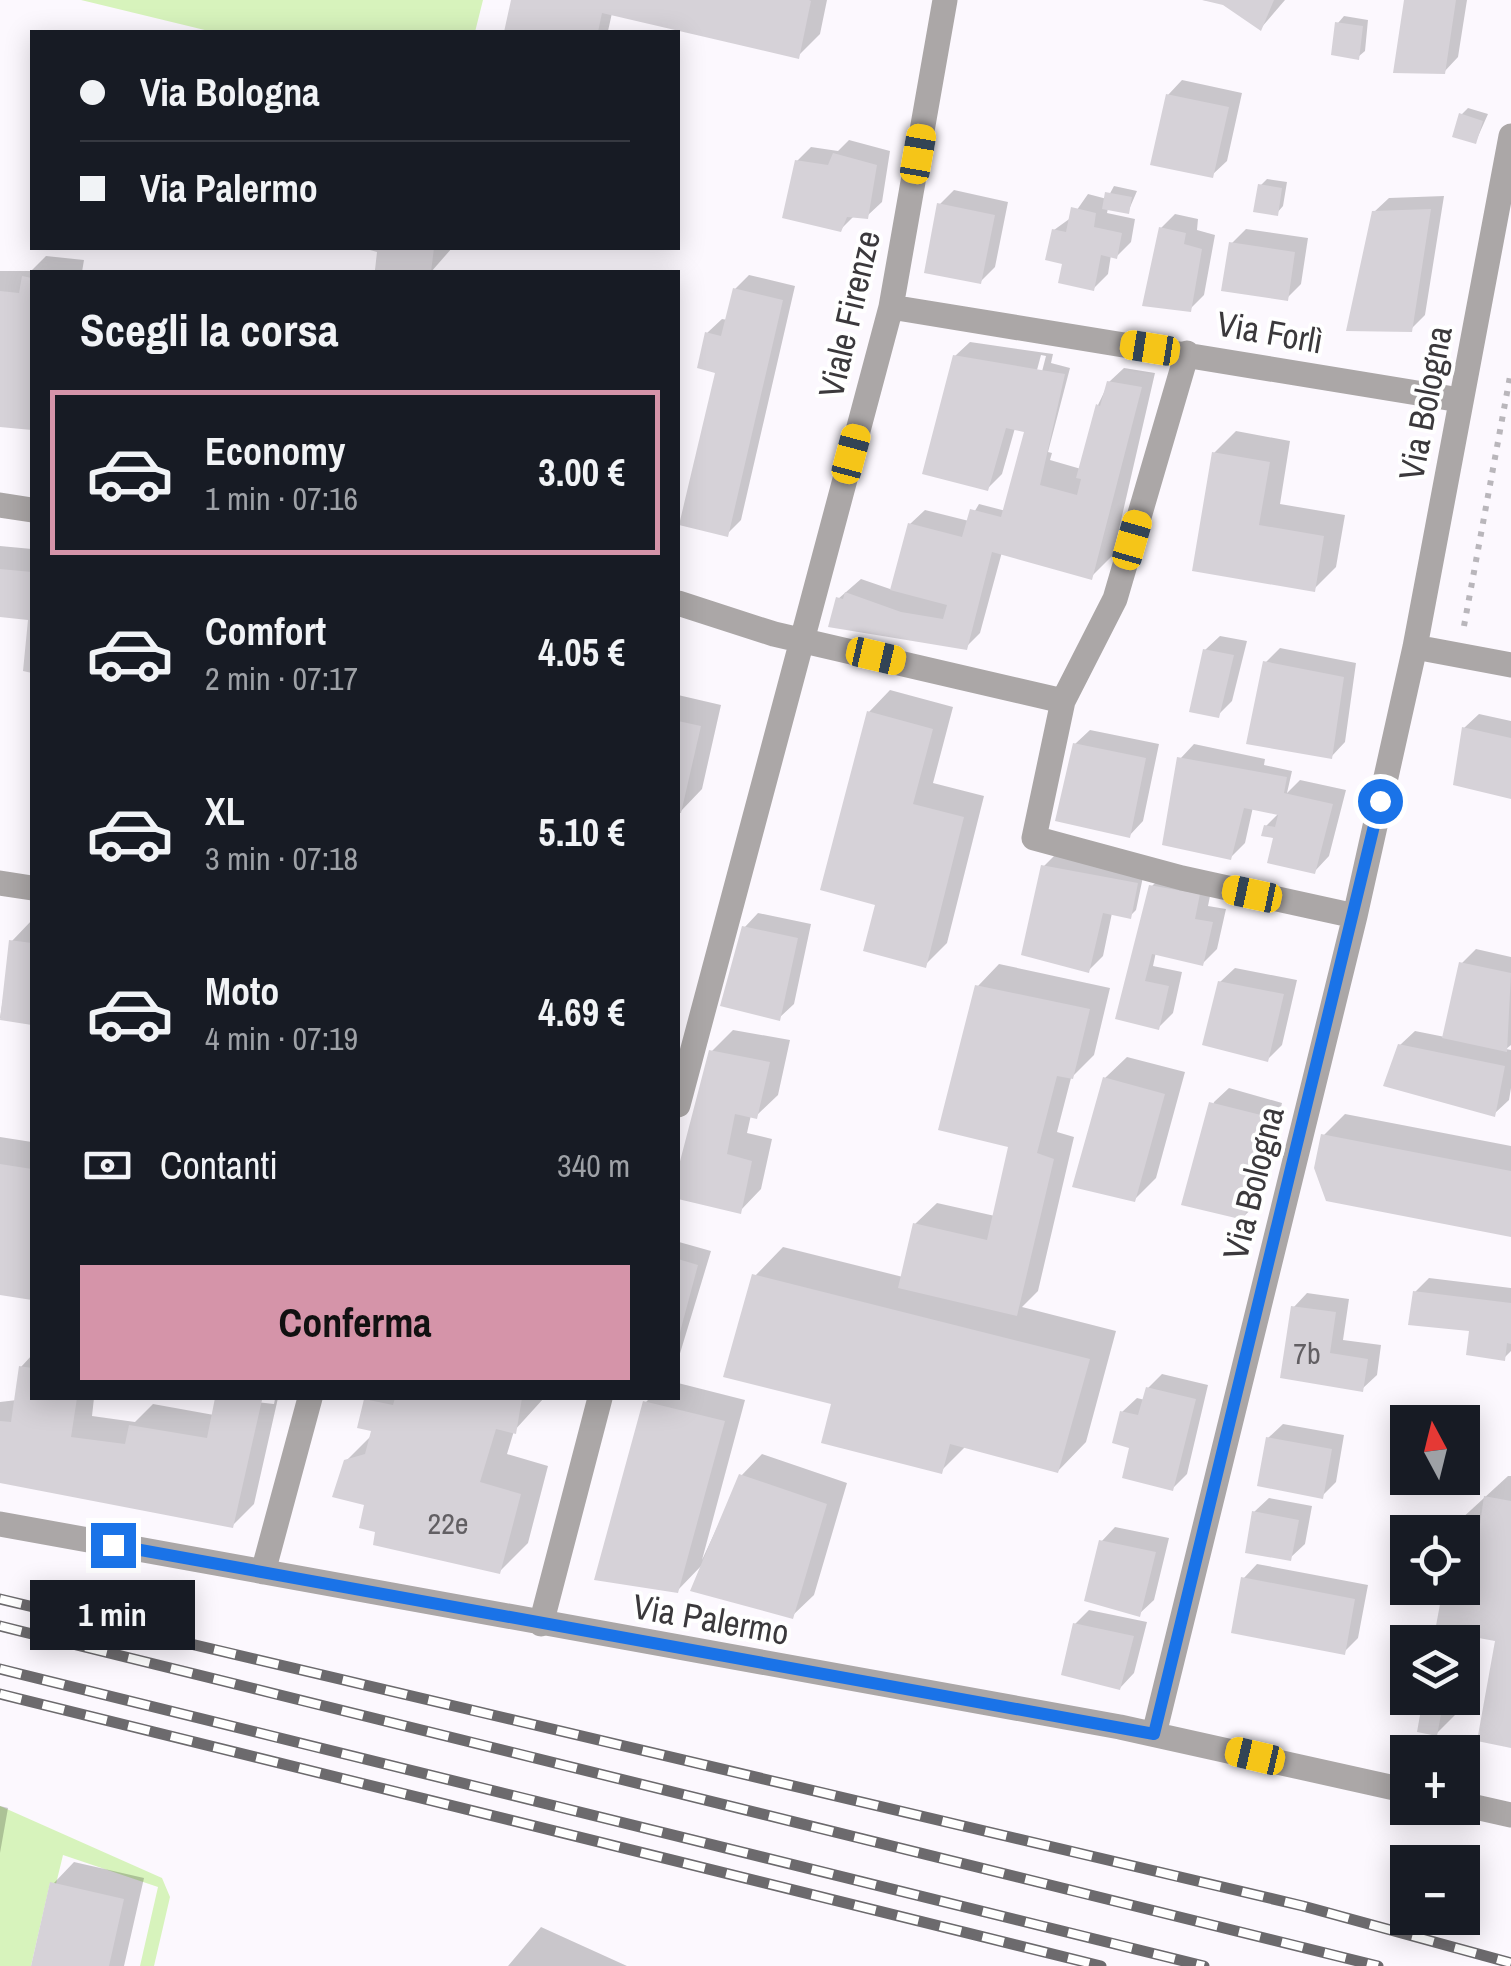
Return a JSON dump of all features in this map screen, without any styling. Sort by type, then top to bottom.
[{"type":"street","name":"Viale Firenze","points":[[680,1097],[891,307],[946,0]]},
{"type":"street","name":"Via Bologna","points":[[1154,1734],[1355,916],[1414,647],[1508,173],[1511,136]]},
{"type":"street","name":"Via Forlì","points":[[891,307],[1460,400]]},
{"type":"street","points":[[1188,353],[1115,599],[1063,701],[1034,838],[1182,878],[1355,916]]},
{"type":"street","points":[[0,505],[30,510]]},
{"type":"street","points":[[680,603],[801,639],[1063,701]]},
{"type":"street","points":[[1414,647],[1511,665]]},
{"type":"street","points":[[0,883],[30,888]]},
{"type":"street","points":[[263,1572],[309,1400]]},
{"type":"street","points":[[540,1624],[599,1400]]},
{"type":"street","name":"Via Palermo","points":[[0,1524],[1154,1734],[1390,1787]]},
{"type":"street","points":[[1480,1808],[1511,1815]]},
{"type":"path","points":[[1459,656],[1511,371]]},
{"type":"green space","points":[[81,0],[483,0],[476,30],[205,30]]},
{"type":"green space","points":[[0,1806],[162,1878],[170,1897],[154,1966],[140,1966],[158,1887],[63,1855],[56,1884],[50,1883],[31,1966],[0,1966]]},
{"type":"building","points":[[511,0],[811,1],[799,59],[602,13],[598,30],[504,30]]},
{"type":"building","points":[[1202,0],[1274,0],[1261,31],[1223,5]]},
{"type":"building","points":[[1404,0],[1456,0],[1445,74],[1393,73]]},
{"type":"building","points":[[1335,22],[1363,26],[1359,60],[1331,55]]},
{"type":"building","points":[[1166,94],[1229,107],[1213,178],[1150,165]]},
{"type":"building","points":[[1459,113],[1483,121],[1476,144],[1452,137]]},
{"type":"building","points":[[833,153],[877,165],[868,219],[847,217],[841,232],[782,218],[795,160],[828,165]]},
{"type":"building","points":[[1258,184],[1282,188],[1278,216],[1253,212]]},
{"type":"building","points":[[1105,192],[1132,197],[1129,214],[1102,209]]},
{"type":"building","points":[[937,203],[995,215],[981,284],[924,273]]},
{"type":"building","points":[[1071,207],[1096,213],[1094,227],[1122,233],[1117,259],[1101,255],[1094,291],[1058,283],[1062,264],[1045,260],[1052,229],[1066,232]]},
{"type":"building","points":[[1431,209],[1412,332],[1346,331],[1372,211]]},
{"type":"building","points":[[1159,227],[1186,233],[1184,244],[1202,249],[1191,312],[1142,306]]},
{"type":"building","points":[[1229,242],[1295,252],[1288,301],[1221,291]]},
{"type":"building","points":[[370,250],[434,250],[431,270],[375,270],[377,252]]},
{"type":"building","points":[[22,276],[30,278],[30,430],[0,427],[0,291],[19,293]]},
{"type":"building","points":[[733,288],[783,300],[728,537],[680,525],[715,373],[697,368],[705,332],[721,336]]},
{"type":"building","points":[[953,355],[1065,374],[1040,485],[1077,495],[1081,479],[1076,478],[1096,404],[1100,406],[1107,381],[1142,387],[1092,580],[992,552],[967,650],[828,627],[836,597],[843,599],[845,592],[901,612],[943,619],[947,605],[890,590],[908,523],[962,537],[970,509],[1001,517],[1024,432],[1006,428],[988,491],[922,474]]},
{"type":"building","points":[[1212,452],[1270,462],[1259,525],[1324,536],[1315,592],[1192,571]]},
{"type":"building","points":[[0,569],[30,572],[30,673],[23,671],[28,620],[0,617]]},
{"type":"building","points":[[1203,649],[1234,655],[1219,718],[1189,712]]},
{"type":"building","points":[[1263,661],[1344,677],[1332,759],[1246,744]]},
{"type":"building","points":[[867,711],[933,729],[913,804],[964,817],[926,968],[863,951],[875,905],[820,890]]},
{"type":"building","points":[[680,721],[701,726],[680,813]]},
{"type":"building","points":[[1462,727],[1511,738],[1511,799],[1453,785]]},
{"type":"building","points":[[1073,743],[1146,758],[1130,838],[1055,821]]},
{"type":"building","points":[[1177,757],[1287,777],[1284,793],[1333,804],[1315,874],[1267,863],[1273,838],[1261,836],[1264,825],[1275,827],[1278,815],[1244,808],[1231,860],[1162,845]]},
{"type":"building","points":[[1041,865],[1138,883],[1131,919],[1103,913],[1089,973],[1021,955]]},
{"type":"building","points":[[1149,885],[1200,894],[1195,919],[1213,922],[1203,966],[1152,954],[1145,981],[1169,986],[1159,1030],[1115,1019]]},
{"type":"building","points":[[742,926],[798,938],[780,1021],[720,1006]]},
{"type":"building","points":[[9,940],[30,943],[30,1025],[0,1020]]},
{"type":"building","points":[[1459,962],[1511,973],[1507,1052],[1442,1038]]},
{"type":"building","points":[[1218,981],[1284,994],[1268,1062],[1202,1045]]},
{"type":"building","points":[[975,985],[1090,1009],[1073,1079],[1057,1076],[1037,1153],[1054,1159],[1017,1316],[898,1288],[913,1223],[987,1240],[1008,1147],[938,1130]]},
{"type":"building","points":[[1398,1044],[1505,1066],[1495,1117],[1383,1086]]},
{"type":"building","points":[[709,1050],[770,1062],[757,1119],[735,1114],[727,1154],[752,1161],[741,1214],[680,1199],[680,1161]]},
{"type":"building","points":[[1103,1077],[1165,1094],[1135,1202],[1072,1187]]},
{"type":"building","points":[[1209,1102],[1269,1117],[1244,1220],[1181,1205]]},
{"type":"building","points":[[1321,1134],[1511,1171],[1511,1237],[1326,1201],[1314,1168]]},
{"type":"building","points":[[0,1164],[30,1169],[30,1300],[0,1295]]},
{"type":"building","points":[[680,1260],[698,1265],[680,1332]]},
{"type":"building","points":[[752,1274],[1090,1359],[1058,1473],[950,1444],[942,1474],[821,1443],[831,1404],[723,1377]]},
{"type":"building","points":[[1413,1291],[1511,1303],[1511,1344],[1507,1343],[1505,1361],[1466,1355],[1469,1331],[1408,1325]]},
{"type":"building","points":[[1291,1306],[1336,1312],[1330,1353],[1368,1359],[1363,1392],[1280,1378]]},
{"type":"building","points":[[19,1366],[30,1368],[30,1400],[77,1400],[71,1437],[125,1444],[129,1425],[207,1438],[215,1400],[262,1400],[233,1528],[0,1483],[0,1421],[11,1422]]},
{"type":"building","points":[[1146,1387],[1196,1399],[1173,1491],[1122,1478],[1129,1448],[1112,1443],[1120,1411],[1138,1415]]},
{"type":"building","points":[[364,1400],[393,1405],[394,1400],[522,1400],[516,1434],[496,1429],[480,1482],[521,1494],[500,1574],[373,1545],[375,1532],[359,1528],[364,1505],[332,1497],[344,1460],[365,1454],[371,1431],[357,1428]]},
{"type":"building","points":[[643,1401],[725,1421],[678,1593],[594,1580]]},
{"type":"building","points":[[1266,1437],[1332,1449],[1323,1499],[1257,1486]]},
{"type":"building","points":[[739,1474],[827,1504],[793,1619],[690,1591]]},
{"type":"building","points":[[1484,1496],[1511,1501],[1511,1748],[1480,1742],[1478,1735],[1495,1641],[1480,1638],[1480,1625],[1436,1625],[1440,1605],[1480,1605]]},
{"type":"building","points":[[1252,1511],[1299,1520],[1291,1561],[1245,1553]]},
{"type":"building","points":[[1099,1540],[1156,1552],[1140,1617],[1084,1601]]},
{"type":"building","points":[[1241,1577],[1355,1599],[1345,1655],[1231,1633]]},
{"type":"building","points":[[1073,1623],[1134,1636],[1120,1690],[1061,1675]]},
{"type":"building","points":[[1420,1715],[1441,1715],[1437,1735],[1417,1732]]},
{"type":"building","points":[[50,1882],[124,1899],[109,1966],[31,1966]]},
{"type":"railway","points":[[0,1599],[1303,1906],[1511,1963]]},
{"type":"railway","points":[[0,1626],[1378,1966]]},
{"type":"railway","points":[[0,1669],[1204,1966]]},
{"type":"railway","points":[[0,1694],[1101,1966]]},
{"type":"route","points":[[113,1545],[1154,1734],[1380,801]]}]
